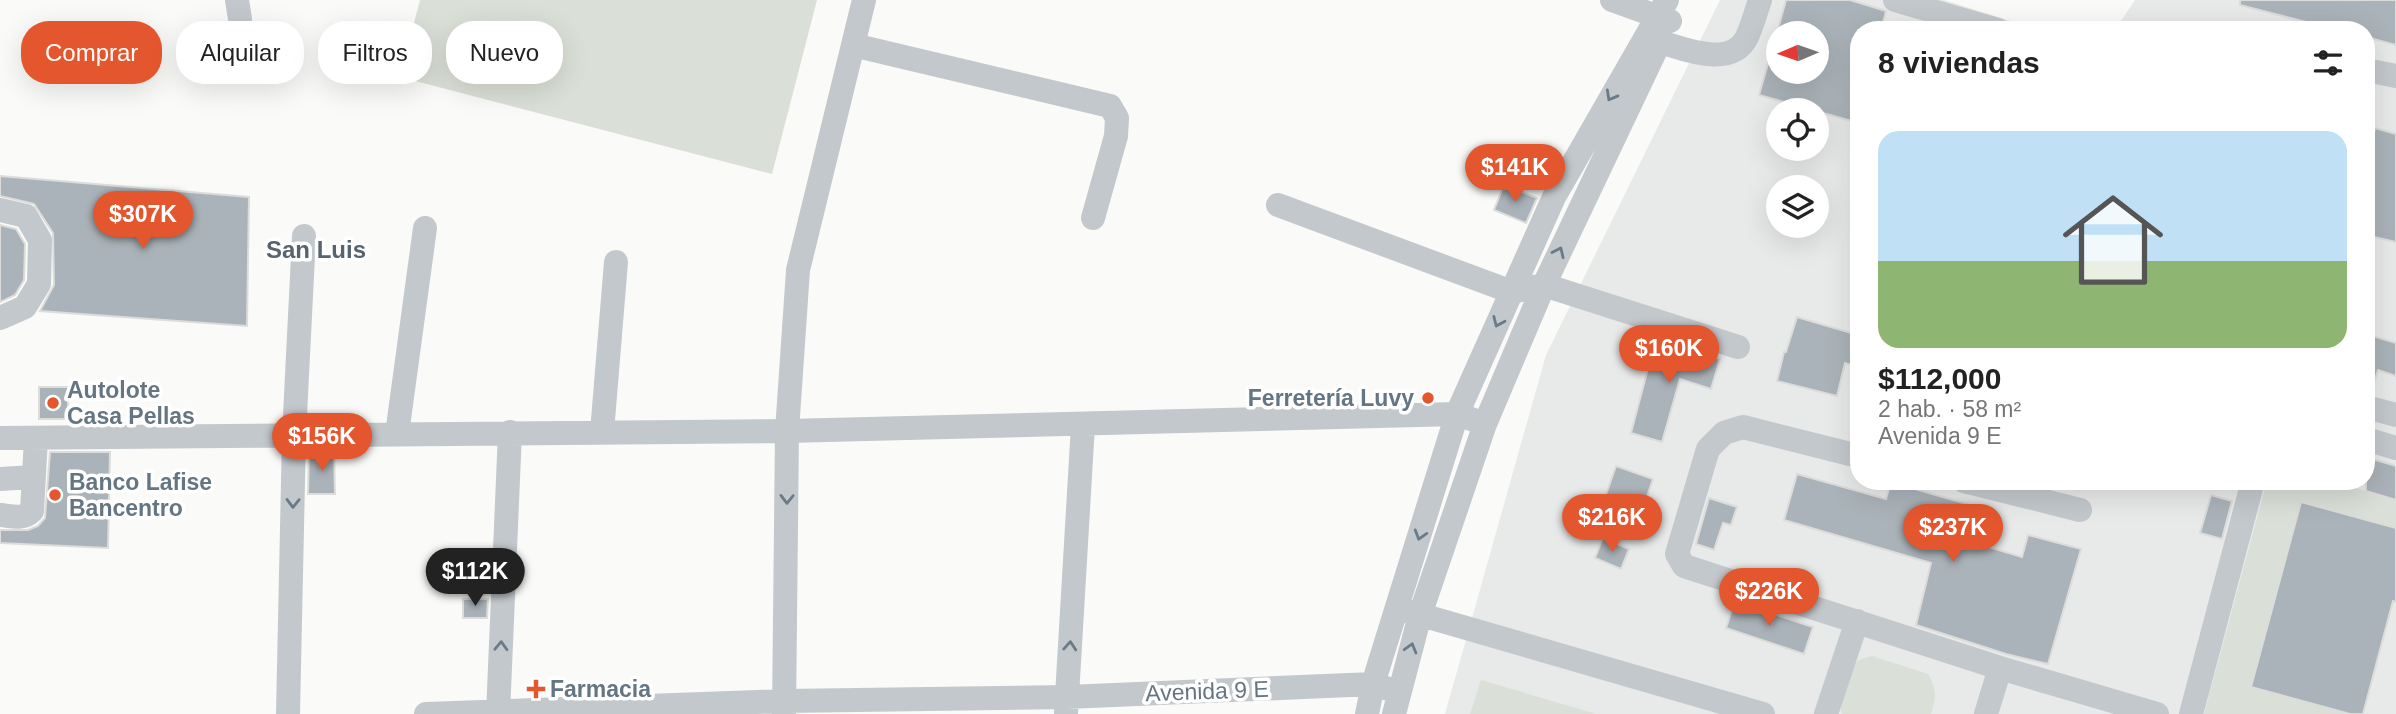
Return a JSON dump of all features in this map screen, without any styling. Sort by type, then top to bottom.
[{"type":"street","points":[[784,708],[787,431],[798,270],[864,0]]},
{"type":"street","points":[[1612,0],[1667,16],[1707,55],[1729,53],[1746,40],[1760,0]]},
{"type":"street","points":[[1895,0],[1967,21]]},
{"type":"street","points":[[1367,714],[1373,684],[1408,612],[1544,285],[1667,16]]},
{"type":"street","points":[[1396,703],[1408,612],[1457,414],[1554,197],[1667,16]]},
{"type":"street","points":[[853,46],[1110,106],[1117,118],[1116,136],[1093,218]]},
{"type":"street","points":[[2375,72],[2396,76]]},
{"type":"street","points":[[1278,205],[1512,292],[1544,285],[1738,347]]},
{"type":"street","points":[[0,210],[26,216],[40,240],[39,284],[25,307],[0,318]]},
{"type":"street","points":[[397,433],[425,228]]},
{"type":"street","points":[[288,714],[294,435],[304,236]]},
{"type":"street","points":[[602,432],[617,262]]},
{"type":"street","points":[[2375,409],[2396,415]]},
{"type":"street","points":[[0,438],[787,431],[1457,414],[1485,424]]},
{"type":"street","points":[[1066,706],[1083,425]]},
{"type":"street","points":[[1850,454],[1742,427],[1724,433],[1708,449],[1677,554],[1684,566],[2149,713]]},
{"type":"street","points":[[498,713],[510,432]]},
{"type":"street","points":[[0,515],[20,518],[32,511],[36,438]]},
{"type":"street","points":[[2375,442],[2396,448]]},
{"type":"street","points":[[0,479],[33,477]]},
{"type":"street","points":[[2000,490],[2080,510]]},
{"type":"street","points":[[2191,714],[2251,490]]},
{"type":"street","points":[[1408,612],[1763,714]]},
{"type":"street","points":[[1826,714],[1857,621]]},
{"type":"street","points":[[1986,714],[2000,668]]},
{"type":"street","name":"Avenida 9 E","points":[[426,714],[1066,706],[1373,684],[1396,703]]},
{"type":"shaded area","points":[[420,0],[817,0],[772,174],[427,84],[432,84],[432,21],[415,21]]},
{"type":"shaded area","points":[[1720,0],[1944,0],[2011,21],[1850,21],[1850,490],[2375,490],[2375,21],[2121,21],[2135,0],[2396,0],[2396,714],[1445,714],[1546,355]]},
{"type":"shaded area","points":[[2265,490],[2362,490],[2396,500],[2396,528],[2301,502],[2251,686],[2350,714],[2204,714]]},
{"type":"shaded area","points":[[1872,656],[1928,674],[1935,694],[1931,714],[1842,714],[1840,707],[1854,663]]},
{"type":"shaded area","points":[[1481,680],[1596,714],[1470,714]]},
{"type":"building","points":[[1786,0],[1850,0],[1886,11],[1883,21],[1850,21],[1850,121],[1829,115],[1829,98],[1770,98],[1759,95],[1766,71],[1766,84],[1829,84],[1829,21],[1780,21]]},
{"type":"building","points":[[2240,0],[2396,0],[2396,45],[2375,39],[2375,21],[2302,21],[2240,5]]},
{"type":"building","points":[[2375,128],[2396,134],[2396,242],[2375,237]]},
{"type":"building","points":[[0,176],[249,197],[247,326],[40,311],[54,285],[53,233],[34,204],[0,196]]},
{"type":"building","points":[[1504,185],[1537,198],[1526,223],[1494,210]]},
{"type":"building","points":[[0,225],[16,229],[25,244],[24,280],[15,295],[0,302]]},
{"type":"building","points":[[1797,317],[1850,333],[1850,365],[1845,363],[1837,396],[1777,381]]},
{"type":"building","points":[[2375,337],[2396,343],[2396,376],[2378,370],[2375,380]]},
{"type":"building","points":[[1656,338],[1720,359],[1711,389],[1680,379],[1662,442],[1631,433]]},
{"type":"building","name":"Autolote Casa Pellas","points":[[39,387],[68,387],[68,419],[39,419]]},
{"type":"building","points":[[334,450],[335,494],[308,494],[309,451]]},
{"type":"building","name":"Banco Lafise Bancentro","points":[[50,452],[110,452],[108,548],[0,543],[0,530],[28,530],[38,526],[45,518]]},
{"type":"building","points":[[2375,460],[2396,466],[2396,500],[2366,491],[2375,490]]},
{"type":"building","points":[[1616,466],[1653,479],[1641,514],[1623,508],[1614,533],[1595,526]]},
{"type":"building","points":[[1797,474],[1886,499],[1889,490],[1919,490],[1967,504],[1964,517],[1979,521],[1972,542],[2022,557],[2028,535],[2081,549],[2048,664],[2006,654],[1916,625],[1931,563],[1784,520]]},
{"type":"building","points":[[2211,495],[2232,501],[2222,539],[2200,533]]},
{"type":"building","points":[[1709,498],[1737,507],[1731,525],[1723,523],[1714,550],[1696,544]]},
{"type":"building","points":[[2301,502],[2396,528],[2396,602],[2393,601],[2363,714],[2350,714],[2251,687]]},
{"type":"building","points":[[1603,538],[1629,549],[1621,569],[1595,558]]},
{"type":"building","points":[[463,599],[488,599],[487,618],[463,618]]},
{"type":"building","points":[[1735,601],[1813,627],[1804,654],[1726,628]]},
{"type":"place","name":"Ferretería Luvy","points":[[1428,398]]},
{"type":"place","name":"Autolote Casa Pellas","points":[[53,403]]},
{"type":"place","name":"Banco Lafise Bancentro","points":[[55,495]]},
{"type":"place","name":"Farmacia","points":[[536,689]]},
{"type":"district","name":"San Luis","points":[[316,249]]}]
